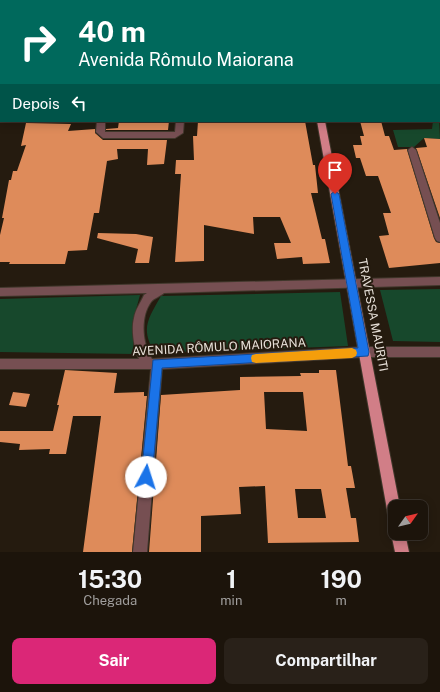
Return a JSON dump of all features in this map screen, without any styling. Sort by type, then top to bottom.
[{"type":"main road","name":"TRAVESSA MAURITI","points":[[321,122],[392,500]]},
{"type":"main road","points":[[399,540],[402,552]]},
{"type":"street","points":[[101,122],[100,132],[104,134],[171,135],[178,133],[180,122]]},
{"type":"street","points":[[412,150],[440,238]]},
{"type":"street","points":[[0,292],[162,290],[351,282],[440,281]]},
{"type":"street","points":[[140,552],[153,364],[142,353],[139,333],[139,318],[148,298],[162,290]]},
{"type":"street","name":"AVENIDA RÔMULO MAIORANA","points":[[0,364],[153,364],[364,352],[440,352]]},
{"type":"green space","points":[[433,122],[439,122],[440,139],[424,138],[414,147],[398,147],[393,130],[432,129]]},
{"type":"green space","points":[[440,289],[440,342],[393,341],[380,290]]},
{"type":"green space","points":[[340,292],[348,346],[155,353],[150,345],[147,330],[149,318],[161,296]]},
{"type":"green space","points":[[140,295],[132,324],[134,354],[0,352],[0,299]]},
{"type":"building","points":[[119,122],[169,122],[168,130],[106,130],[118,128]]},
{"type":"building","points":[[198,122],[305,122],[313,165],[315,165],[318,193],[311,193],[322,239],[325,239],[330,263],[303,264],[302,257],[277,259],[274,243],[291,243],[280,217],[253,217],[254,234],[204,225],[204,261],[175,262],[181,174],[175,174],[176,160],[194,160],[193,136],[197,136]]},
{"type":"building","points":[[360,122],[381,122],[385,136],[389,136],[394,150],[407,149],[434,238],[436,242],[440,243],[440,263],[389,268],[379,236],[389,235],[383,213],[391,213],[378,176],[366,176],[360,158],[356,158],[353,145],[362,145],[360,136],[364,136]]},
{"type":"building","points":[[26,123],[71,124],[68,131],[95,129],[95,133],[103,140],[167,140],[164,164],[147,165],[148,149],[117,149],[118,159],[107,161],[99,213],[94,213],[87,250],[68,251],[65,264],[9,264],[10,262],[0,262],[0,235],[4,218],[2,218],[9,180],[11,180],[13,171],[17,171],[26,145],[21,146]]},
{"type":"building","points":[[424,138],[440,139],[440,218],[416,148],[427,147]]},
{"type":"building","points":[[98,233],[136,234],[153,237],[149,263],[135,263],[138,249],[97,238]]},
{"type":"building","points":[[65,370],[117,373],[114,393],[144,392],[144,396],[147,396],[132,552],[83,552],[101,416],[73,416],[66,454],[49,454],[50,449],[19,450],[20,444],[0,442],[0,431],[53,431]]},
{"type":"building","points":[[319,370],[336,370],[348,466],[351,466],[355,488],[346,488],[351,518],[356,518],[359,542],[268,543],[265,486],[239,487],[241,514],[201,516],[201,552],[149,552],[161,395],[240,390],[240,377],[301,376],[300,373],[319,373]],"holes":[[[264,392],[303,392],[307,431],[266,429]],[[295,489],[321,489],[326,518],[298,518]]]},
{"type":"building","points":[[13,392],[30,394],[26,407],[9,405]]},
{"type":"slow traffic","points":[[256,358],[352,353]]},
{"type":"route","points":[[146,477],[157,364],[364,352],[335,194]]}]
